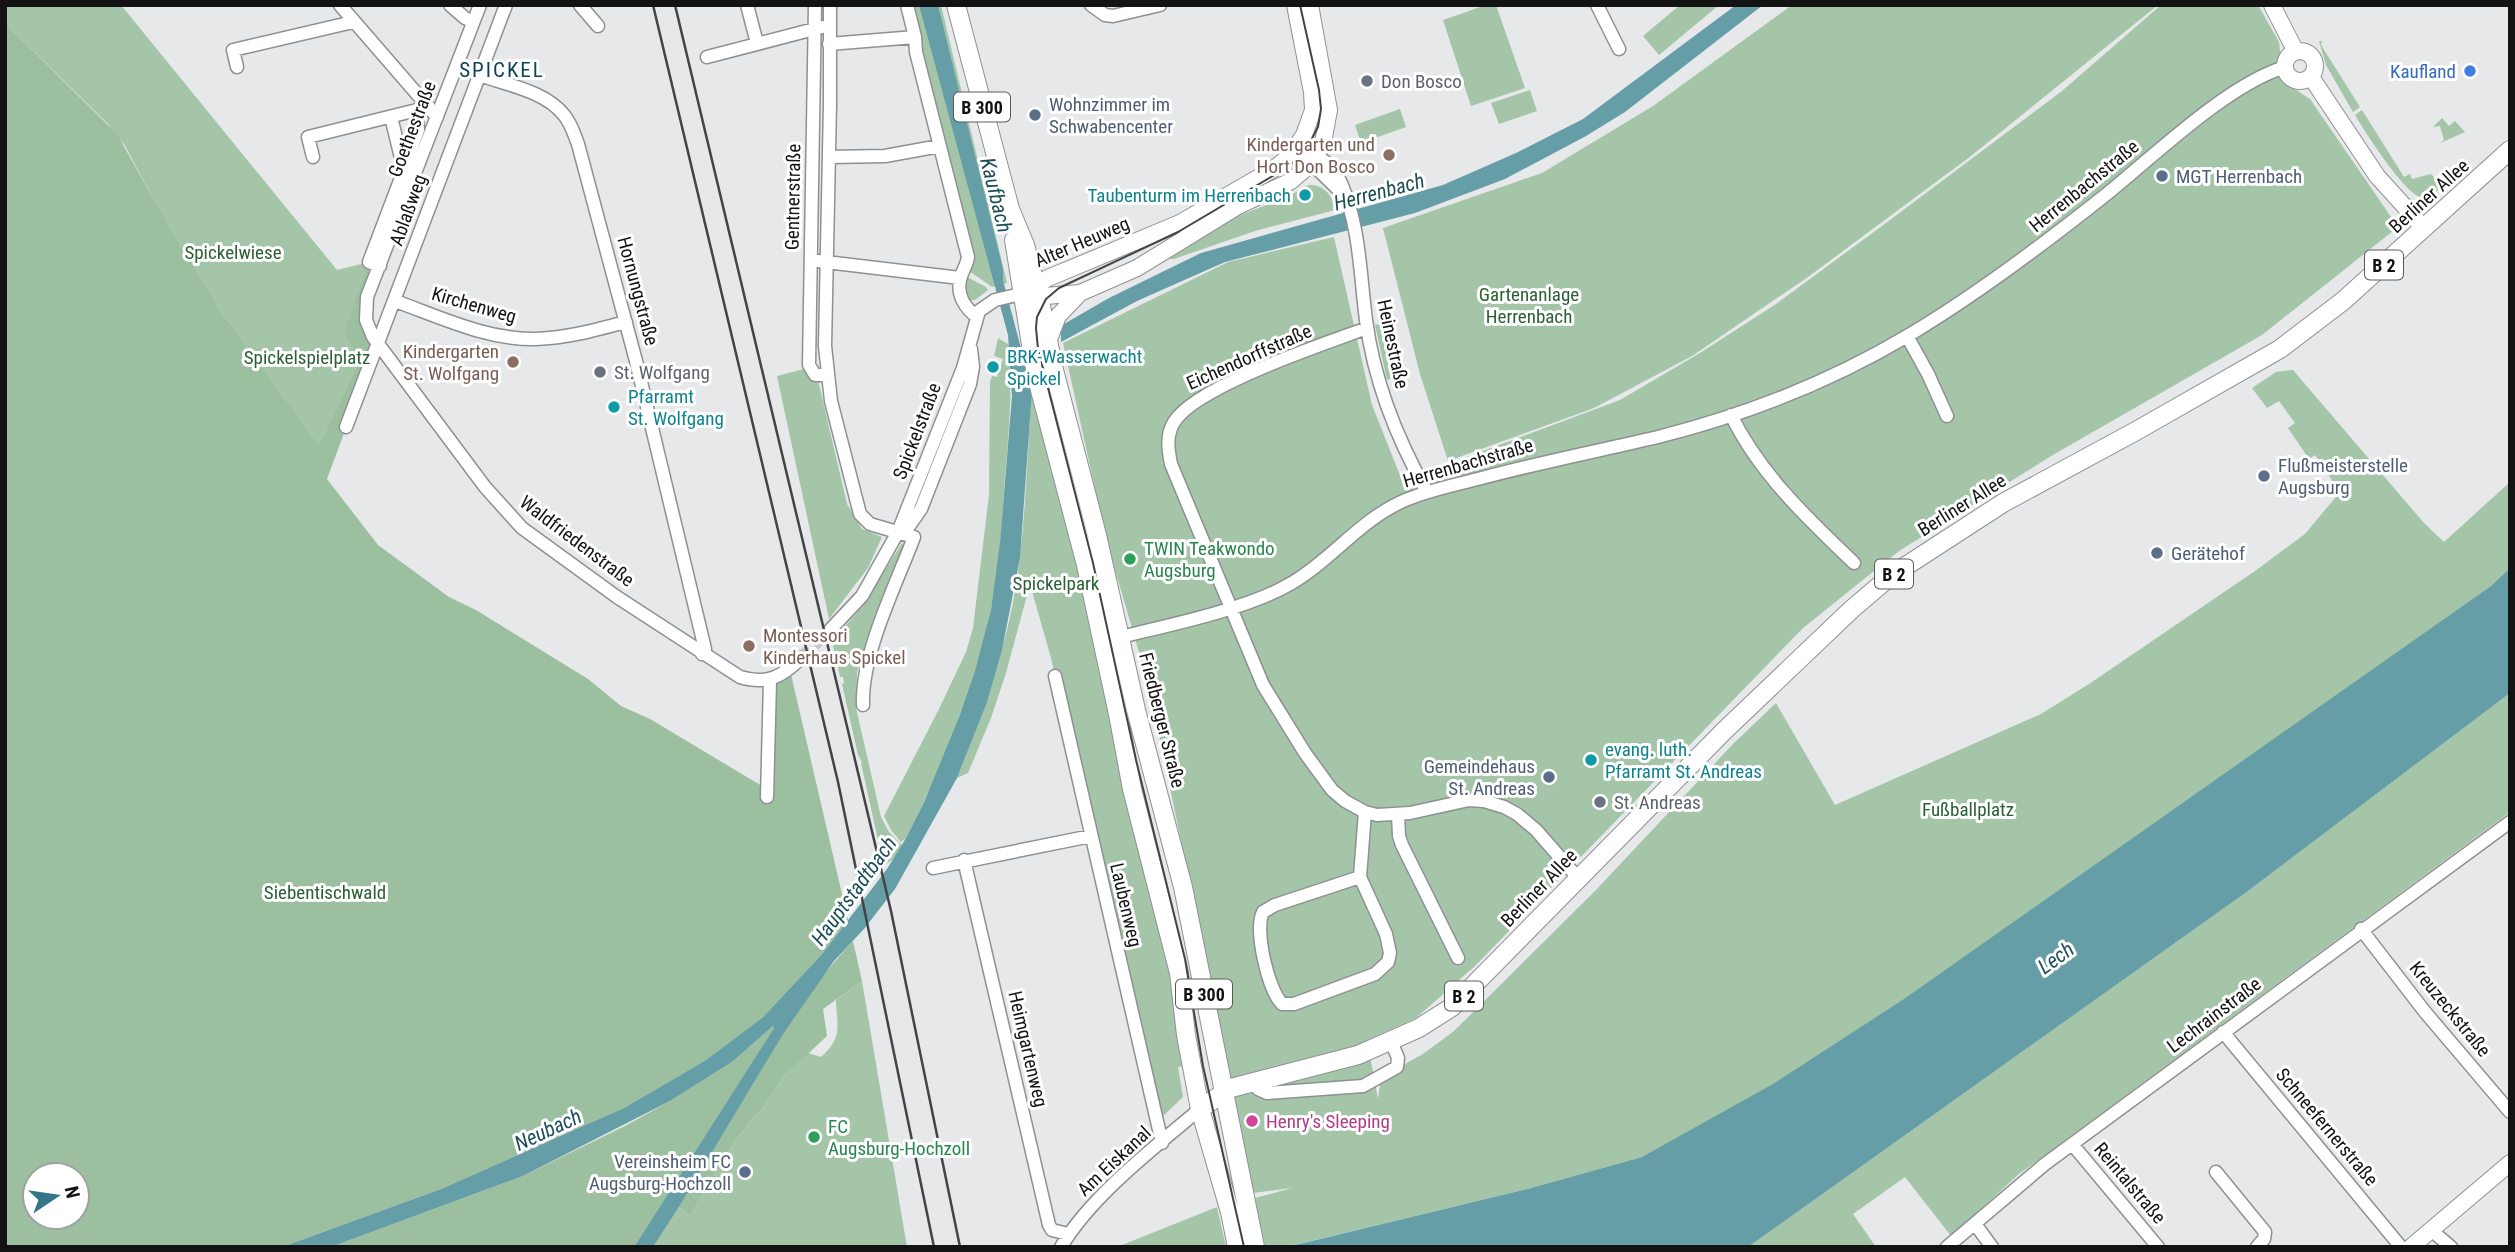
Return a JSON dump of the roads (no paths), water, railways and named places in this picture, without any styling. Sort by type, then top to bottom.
[{"type":"main road","name":"Friedberger Straße","points":[[956,5],[1010,209],[1027,293],[1029,341],[1080,541],[1116,702],[1132,789],[1172,942],[1200,1109],[1255,1247]]},
{"type":"main road","name":"Berliner Allee","points":[[1200,1109],[1223,1093],[1258,1087],[1358,1055],[1419,1028],[1452,1007],[1787,669],[1892,575],[2003,503],[2137,431],[2280,349],[2343,301],[2510,150]]},
{"type":"main road","name":"Friedberger Straße","points":[[1027,293],[1049,331],[1053,364],[1097,535],[1136,710],[1183,887],[1223,1093],[1238,1210],[1237,1247]]},
{"type":"street","points":[[340,5],[427,112]]},
{"type":"street","points":[[450,5],[473,22]]},
{"type":"street","name":"Goethestraße","points":[[380,266],[369,262],[418,130],[480,5]]},
{"type":"street","name":"Ablaßweg","points":[[346,427],[506,5]]},
{"type":"street","points":[[580,5],[598,26]]},
{"type":"street","points":[[747,5],[757,43]]},
{"type":"street","name":"Gentnerstraße","points":[[815,5],[810,370],[815,375],[827,374]]},
{"type":"street","name":"Gentnerstraße","points":[[830,5],[825,346],[827,374],[831,401],[860,513],[870,524],[898,532]]},
{"type":"street","points":[[907,5],[916,52],[968,257],[960,278],[963,301],[967,310],[976,317],[995,300],[1027,293]]},
{"type":"street","points":[[1091,5],[1105,15],[1113,16],[1160,5]]},
{"type":"street","points":[[1294,5],[1311,83],[1313,110],[1305,133],[1292,153],[1303,160],[1305,167],[1311,164],[1327,128],[1329,110],[1310,5]]},
{"type":"street","points":[[1597,5],[1619,49]]},
{"type":"street","points":[[2272,5],[2295,52]]},
{"type":"street","points":[[237,67],[233,50],[353,22]]},
{"type":"street","points":[[707,57],[830,25]]},
{"type":"street","points":[[830,44],[915,37]]},
{"type":"street","points":[[2295,52],[2308,54],[2314,61],[2315,70],[2305,81],[2294,80],[2286,72],[2288,58],[2295,52]]},
{"type":"street","name":"Herrenbachstraße","points":[[1120,637],[1230,607],[1290,584],[1383,512],[1408,498],[1540,463],[1661,436],[1731,415],[1832,376],[1907,336],[1993,281],[2203,115],[2258,79],[2285,67]]},
{"type":"street","name":"Hornungstraße","points":[[480,75],[539,96],[555,106],[570,124],[578,144],[626,323],[705,649],[702,654]]},
{"type":"street","points":[[2311,77],[2377,176],[2424,228]]},
{"type":"street","points":[[313,156],[308,137],[391,117],[427,112]]},
{"type":"street","name":"Goethestraße","points":[[377,344],[366,320],[365,309],[427,112]]},
{"type":"street","name":"Goethestraße","points":[[391,117],[404,170]]},
{"type":"street","points":[[829,157],[885,156],[940,146]]},
{"type":"street","name":"Alter Heuweg","points":[[1027,293],[1180,223],[1292,153]]},
{"type":"street","name":"Alter Heuweg","points":[[1027,293],[1080,293],[1137,268],[1228,212],[1292,181],[1311,164]]},
{"type":"street","name":"Heinestraße","points":[[1311,164],[1345,196],[1350,210],[1367,328],[1390,417],[1427,492]]},
{"type":"street","points":[[811,261],[960,278]]},
{"type":"street","points":[[1049,331],[1066,305],[1080,293]]},
{"type":"street","name":"Kirchenweg","points":[[395,301],[469,328],[512,338],[536,339],[572,335],[626,323]]},
{"type":"street","name":"Spickelstraße","points":[[830,630],[862,596],[898,532],[963,368],[976,317]]},
{"type":"street","name":"Eichendorffstraße","points":[[1367,328],[1284,359],[1201,398],[1183,410],[1172,426],[1168,445],[1171,464],[1263,685],[1305,753],[1332,790],[1345,801],[1377,815],[1398,815],[1469,800],[1504,807],[1536,830],[1578,878]]},
{"type":"street","points":[[1907,336],[1947,416]]},
{"type":"street","name":"Spickelstraße","points":[[863,705],[864,679],[870,655],[914,537],[916,518],[970,384],[973,367],[970,343]]},
{"type":"street","name":"Waldfriedenstraße","points":[[377,344],[485,487],[522,528],[608,591],[702,654],[740,677],[751,681],[769,681]]},
{"type":"street","points":[[1731,415],[1741,436],[1765,472],[1791,502],[1854,563]]},
{"type":"street","name":"Spickelstraße","points":[[898,532],[916,518]]},
{"type":"street","points":[[898,532],[914,537]]},
{"type":"street","points":[[767,797],[769,681],[790,670],[801,659]]},
{"type":"street","name":"Laubenweg","points":[[1055,676],[1162,1143]]},
{"type":"street","points":[[1360,877],[1275,905],[1263,912],[1259,924],[1265,959],[1273,990],[1282,1004],[1294,1004],[1375,974],[1388,962],[1390,953],[1387,934],[1360,877],[1365,812]]},
{"type":"street","points":[[1398,815],[1402,845],[1458,958]]},
{"type":"street","name":"Lechrainstraße","points":[[1947,1247],[2045,1164],[2510,822]]},
{"type":"street","points":[[933,868],[1091,836]]},
{"type":"street","name":"Heimgartenweg","points":[[964,860],[1049,1225],[1052,1230],[1068,1234]]},
{"type":"street","name":"Kreuzeckstraße","points":[[2361,929],[2425,1012],[2510,1112]]},
{"type":"street","name":"Schneefernerstraße","points":[[2223,1031],[2401,1247]]},
{"type":"street","name":"Berliner Allee","points":[[1258,1087],[1268,1093],[1363,1086],[1396,1067],[1398,1058],[1391,1041]]},
{"type":"street","name":"Am Eiskanal","points":[[1061,1247],[1068,1234],[1104,1195],[1200,1109]]},
{"type":"street","name":"Reintalstraße","points":[[2073,1144],[2158,1247]]},
{"type":"street","points":[[2411,1247],[2510,1163]]},
{"type":"street","points":[[2216,1172],[2265,1232],[2264,1239],[2257,1247]]},
{"type":"street","points":[[1975,1224],[1992,1247]]},
{"type":"street","points":[[2431,1230],[2451,1247]]},
{"type":"water","points":[[919,5],[938,5],[1032,390],[1020,558],[1002,650],[987,702],[957,778],[895,889],[864,929],[834,961],[783,1034],[653,1247],[634,1247],[773,1026],[732,1062],[670,1101],[523,1176],[331,1247],[282,1247],[441,1189],[624,1108],[706,1060],[763,1017],[823,953],[887,869],[906,838],[925,800],[960,715],[991,610],[1000,543],[1012,396],[1008,335]]},
{"type":"water","points":[[1736,5],[1763,5],[1625,112],[1505,179],[1415,213],[1225,262],[1137,301],[1061,342],[1061,327],[1064,324],[1109,298],[1201,253],[1443,185],[1516,153],[1583,119]]},
{"type":"water","name":"Lech","points":[[2510,568],[2510,693],[2248,891],[1748,1247],[1287,1247],[1531,1188],[1642,1157],[1773,1084],[1904,999],[2491,586]]},
{"type":"tunnel","points":[[801,658],[830,630]]},
{"type":"tram line","points":[[1244,1247],[1203,1066],[1185,959],[1136,760],[1093,563],[1038,349],[1036,328],[1037,317],[1046,299],[1059,288],[1178,232],[1288,167],[1306,150],[1318,127],[1321,109],[1300,5]]},
{"type":"railway","points":[[653,5],[838,782],[934,1247]]},
{"type":"railway","points":[[675,5],[891,911],[960,1247]]},
{"type":"place","name":"Kaufland","points":[[2470,71]]},
{"type":"place","name":"Don Bosco","points":[[1367,81]]},
{"type":"place","name":"Wohnzimmer im Schwabencenter","points":[[1035,115]]},
{"type":"place","name":"Kindergarten und Hort Don Bosco","points":[[1389,155]]},
{"type":"place","name":"MGT Herrenbach","points":[[2162,176]]},
{"type":"place","name":"Taubenturm im Herrenbach","points":[[1305,195]]},
{"type":"place","name":"Kindergarten St. Wolfgang","points":[[513,362]]},
{"type":"place","name":"BRK-Wasserwacht Spickel","points":[[993,367]]},
{"type":"place","name":"St. Wolfgang","points":[[600,372]]},
{"type":"place","name":"Pfarramt St. Wolfgang","points":[[614,407]]},
{"type":"place","name":"Flußmeisterstelle Augsburg","points":[[2264,476]]},
{"type":"place","name":"Gerätehof","points":[[2157,553]]},
{"type":"place","name":"TWIN Teakwondo Augsburg","points":[[1130,559]]},
{"type":"place","name":"Montessori Kinderhaus Spickel","points":[[749,646]]},
{"type":"place","name":"evang. luth. Pfarramt St. Andreas","points":[[1591,760]]},
{"type":"place","name":"Gemeindehaus St. Andreas","points":[[1549,777]]},
{"type":"place","name":"St. Andreas","points":[[1600,802]]},
{"type":"place","name":"Henry's Sleeping","points":[[1252,1121]]},
{"type":"place","name":"FC Augsburg-Hochzoll","points":[[814,1137]]},
{"type":"place","name":"Vereinsheim FC Augsburg-Hochzoll","points":[[745,1172]]},
{"type":"district","name":"SPICKEL","points":[[502,70]]},
{"type":"water label","name":"Herrenbach","points":[[1379,192]]},
{"type":"water label","name":"Kaufbach","points":[[996,195]]},
{"type":"water label","name":"Hauptstadtbach","points":[[854,891]]},
{"type":"water label","name":"Neubach","points":[[548,1130]]},
{"type":"park label","name":"Spickelwiese","points":[[233,252]]},
{"type":"park label","name":"Gartenanlage Herrenbach","points":[[1529,305]]},
{"type":"park label","name":"Spickelspielplatz","points":[[307,357]]},
{"type":"park label","name":"Spickelpark","points":[[1056,583]]},
{"type":"park label","name":"Fußballplatz","points":[[1968,809]]},
{"type":"park label","name":"Siebentischwald","points":[[325,892]]}]
